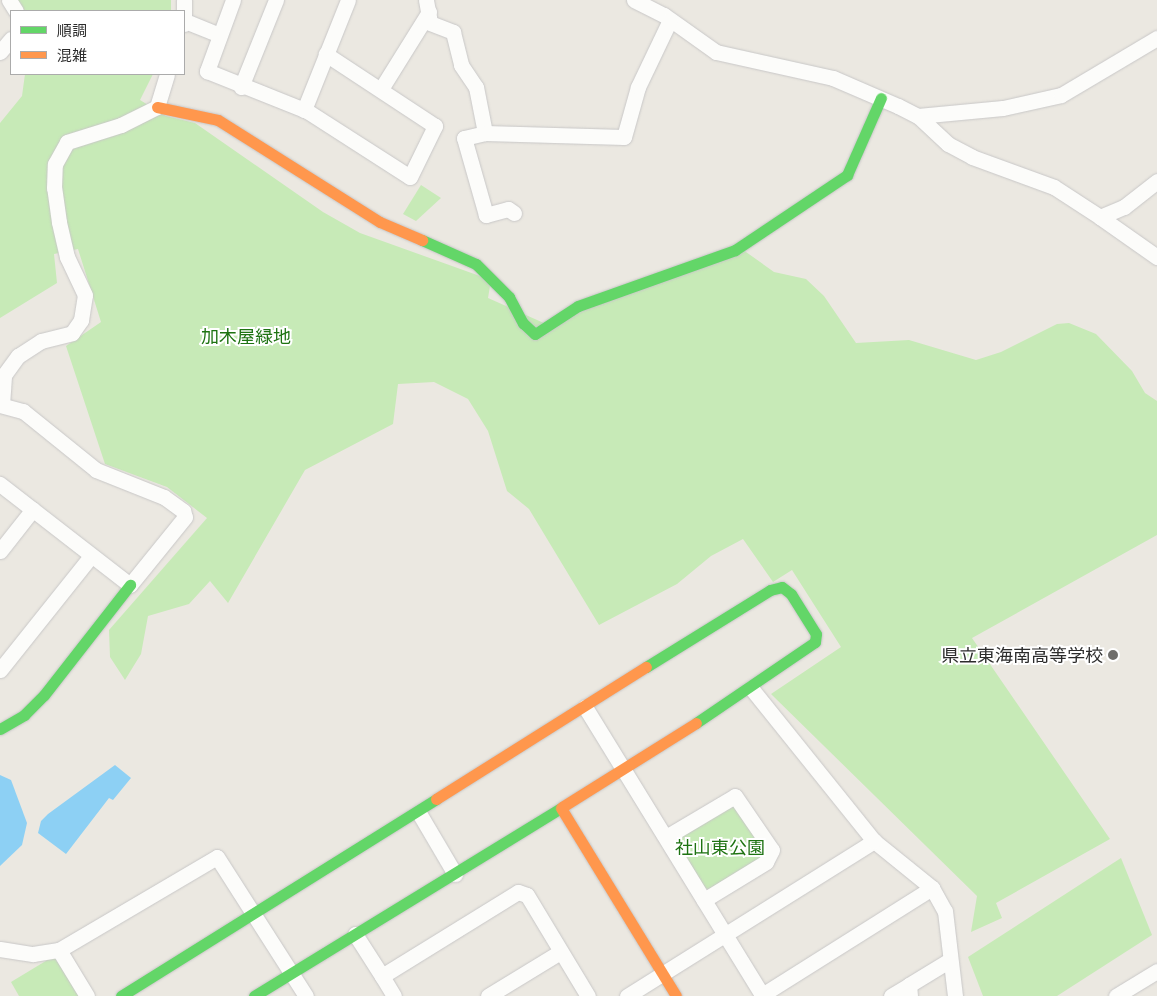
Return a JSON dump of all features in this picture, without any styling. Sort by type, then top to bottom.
[{"type":"street","points":[[233,0],[207,71],[242,87],[304,110],[410,177],[435,126],[326,54]]},
{"type":"street","points":[[242,87],[276,0]]},
{"type":"street","points":[[304,110],[348,0]]},
{"type":"street","points":[[634,0],[670,20],[716,52],[833,78],[918,116],[948,144],[972,157],[1054,187],[1157,257]]},
{"type":"street","points":[[381,89],[427,6]]},
{"type":"street","points":[[427,6],[430,23],[453,32],[461,65],[476,87],[485,133]]},
{"type":"street","points":[[514,213],[508,209],[486,215],[464,138],[485,133],[624,137],[638,87],[670,20]]},
{"type":"street","points":[[185,23],[219,35]]},
{"type":"street","points":[[918,116],[1003,108],[1061,95],[1157,38]]},
{"type":"street","points":[[0,52],[10,40]]},
{"type":"street","points":[[157,107],[167,75]]},
{"type":"street","points":[[0,729],[24,715],[44,695],[185,517],[184,511],[164,497],[96,470],[23,411],[1,405],[4,375],[13,361],[41,341],[72,333],[81,320],[85,295],[67,257],[54,188],[55,164],[67,142],[121,125],[157,107],[218,120],[380,222],[476,264],[509,297],[523,323],[535,334],[578,306],[735,250],[847,175],[881,98]]},
{"type":"street","points":[[1100,217],[1124,207],[1157,181]]},
{"type":"street","points":[[0,484],[130,585]]},
{"type":"street","points":[[0,551],[33,509]]},
{"type":"street","points":[[0,670],[91,556]]},
{"type":"street","points":[[121,996],[419,813],[770,590],[788,589],[816,634],[815,642],[750,688],[623,769],[254,996]]},
{"type":"street","points":[[750,688],[874,841],[932,888],[945,911],[955,996]]},
{"type":"street","points":[[585,707],[762,995],[932,888]]},
{"type":"street","points":[[666,837],[735,796],[772,850],[766,862],[704,900]]},
{"type":"street","points":[[561,808],[676,996]]},
{"type":"street","points":[[419,813],[455,874]]},
{"type":"street","points":[[627,996],[726,936],[874,841]]},
{"type":"street","points":[[0,950],[32,954],[59,950],[212,857],[221,860],[306,996]]},
{"type":"street","points":[[382,976],[518,892],[527,895],[588,996]]},
{"type":"street","points":[[355,934],[394,996]]},
{"type":"street","points":[[59,950],[87,996]]},
{"type":"street","points":[[488,996],[560,952]]},
{"type":"street","points":[[891,996],[910,991],[950,960]]},
{"type":"street","points":[[1116,996],[1157,971]]},
{"type":"green space","points":[[18,0],[171,0],[171,10],[18,10]]},
{"type":"green space","name":"加木屋緑地","points":[[25,75],[152,75],[140,100],[166,116],[195,123],[323,212],[360,233],[491,280],[488,298],[546,324],[739,247],[774,272],[806,279],[824,296],[856,343],[909,340],[976,360],[1001,352],[1057,324],[1069,323],[1096,334],[1132,371],[1145,393],[1157,401],[1157,535],[972,638],[1110,839],[996,903],[1002,918],[971,932],[977,896],[771,694],[841,647],[792,570],[773,582],[743,539],[711,556],[677,584],[599,625],[529,509],[507,491],[488,431],[468,399],[434,382],[398,384],[393,424],[305,470],[228,603],[210,581],[189,604],[148,616],[141,654],[125,680],[110,657],[109,630],[207,518],[167,487],[105,464],[66,346],[101,322],[78,249],[54,254],[57,283],[0,318],[0,123],[22,96]]},
{"type":"green space","points":[[421,185],[441,198],[416,221],[403,214]]},
{"type":"green space","name":"社山東公園","points":[[730,805],[737,807],[763,852],[761,859],[710,890],[703,887],[677,843],[678,836]]},
{"type":"green space","points":[[1121,858],[1152,935],[1057,996],[983,996],[968,957]]},
{"type":"green space","points":[[54,956],[79,996],[19,996],[11,982]]},
{"type":"water","points":[[115,765],[131,778],[113,800],[109,798],[66,854],[38,833],[41,821],[48,814]]},
{"type":"water","points":[[0,775],[11,780],[27,823],[22,845],[0,866]]},
{"type":"traffic: fast","points":[[422,240],[476,264],[509,297],[523,323],[535,334],[578,306],[735,250],[847,175],[881,98]]},
{"type":"traffic: fast","points":[[0,729],[24,715],[44,695],[130,585]]},
{"type":"traffic: fast","points":[[646,667],[770,590],[782,587],[791,594],[816,634],[815,642],[696,723]]},
{"type":"traffic: fast","points":[[121,996],[436,799]]},
{"type":"traffic: fast","points":[[254,996],[562,807]]},
{"type":"traffic: slow","points":[[157,107],[218,120],[380,222],[422,240]]},
{"type":"traffic: slow","points":[[436,799],[646,667]]},
{"type":"traffic: slow","points":[[562,807],[696,723]]},
{"type":"traffic: slow","points":[[561,808],[676,996]]},
{"type":"place","name":"県立東海南高等学校","points":[[1113,655]]}]
